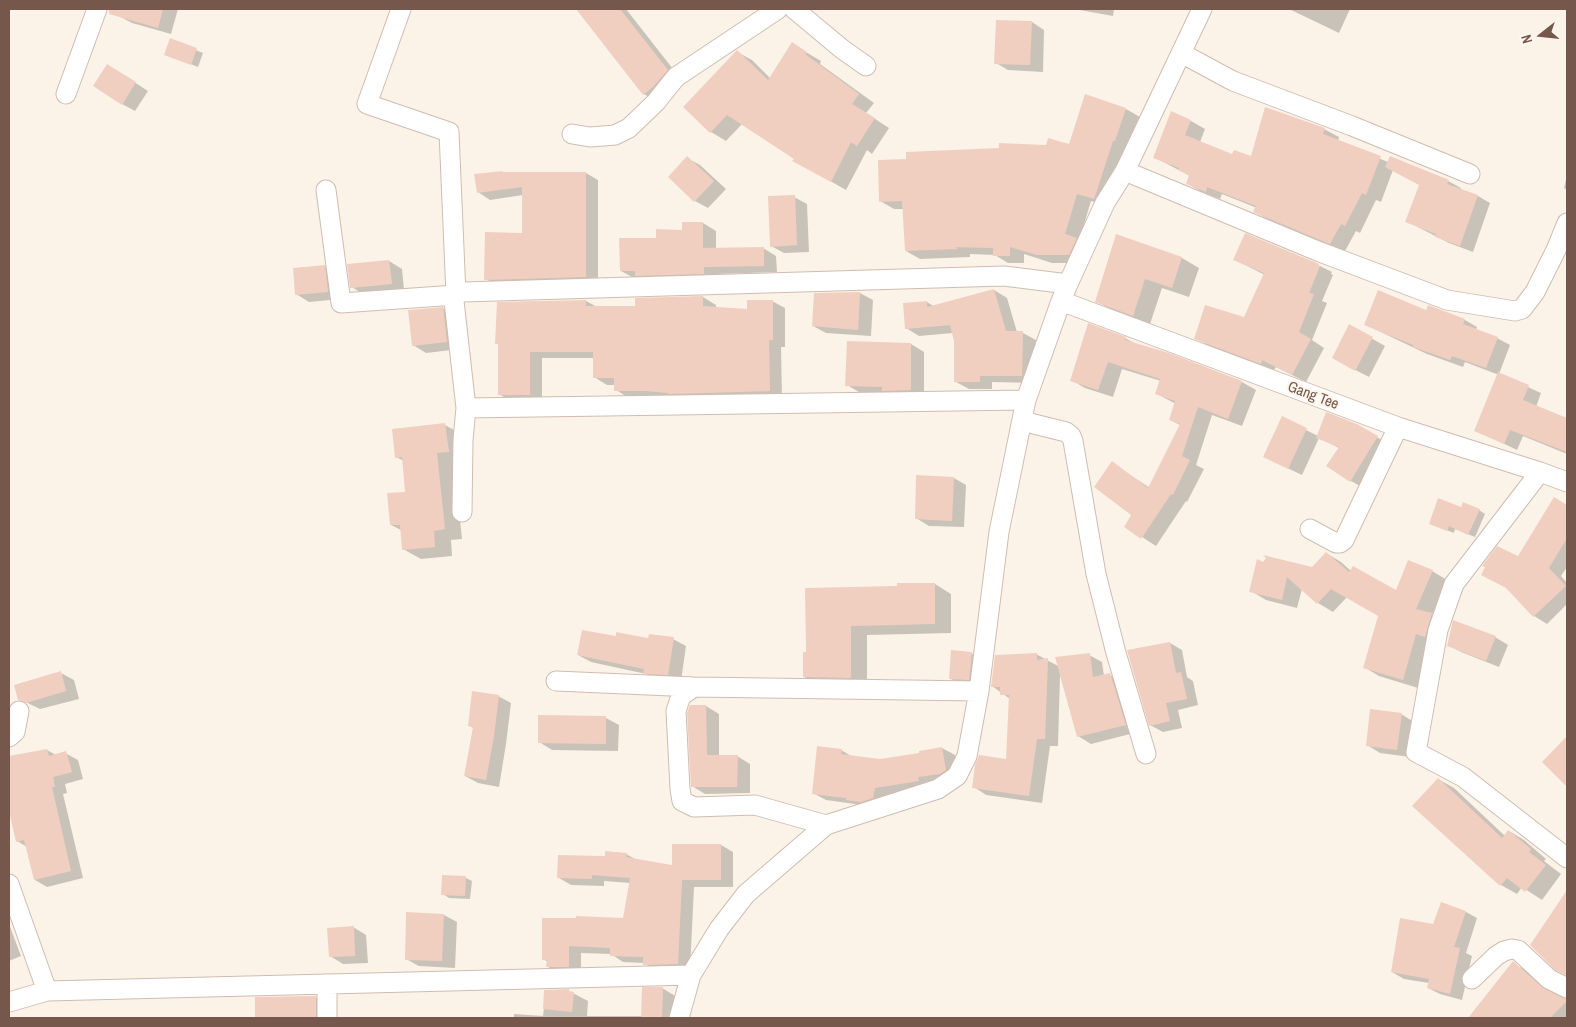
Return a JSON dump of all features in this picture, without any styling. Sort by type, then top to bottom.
[{"type":"street","points":[[66,94],[97,9]]},
{"type":"street","points":[[401,9],[367,104],[449,132],[456,295],[454,301],[466,408],[463,440],[462,512]]},
{"type":"street","points":[[572,134],[590,137],[615,135],[629,128],[656,102],[676,77],[778,9]]},
{"type":"street","points":[[794,9],[842,49],[866,66]]},
{"type":"street","points":[[679,1018],[691,975],[719,929],[746,894],[826,824],[938,788],[957,776],[967,756],[979,691],[999,532],[1026,400],[1064,293],[1106,203],[1125,171],[1202,9]]},
{"type":"street","points":[[1181,53],[1233,81],[1334,119],[1470,174]]},
{"type":"street","points":[[1125,171],[1320,252],[1447,300],[1515,311],[1522,309],[1535,292],[1567,223]]},
{"type":"street","name":"Gang Tee","points":[[326,190],[341,303],[456,295],[462,292],[1004,276],[1064,293],[1398,428],[1567,482]]},
{"type":"street","points":[[466,408],[1026,400]]},
{"type":"street","points":[[1022,421],[1066,432],[1073,441],[1096,574],[1124,681],[1146,754]]},
{"type":"street","points":[[1310,529],[1336,543],[1344,540],[1398,428]]},
{"type":"street","points":[[1540,472],[1454,584],[1438,630],[1416,752],[1463,777],[1567,858]]},
{"type":"street","points":[[556,681],[694,687],[979,691]]},
{"type":"street","points":[[694,687],[681,696],[676,710],[682,802],[694,807],[755,805],[826,824]]},
{"type":"street","points":[[9,737],[15,732],[19,711]]},
{"type":"street","points":[[9,884],[47,991]]},
{"type":"street","points":[[1472,979],[1496,956],[1512,949],[1518,950],[1549,979],[1567,988]]},
{"type":"street","points":[[9,1002],[47,991],[691,975]]},
{"type":"street","points":[[327,984],[327,1018]]},
{"type":"building","points":[[109,9],[163,9],[158,28],[109,14]]},
{"type":"building","points":[[576,9],[620,9],[668,70],[643,95]]},
{"type":"building","points":[[996,20],[1032,21],[1030,65],[994,64]]},
{"type":"building","points":[[170,38],[197,48],[191,65],[164,55]]},
{"type":"building","points":[[792,42],[807,52],[805,54],[859,94],[852,104],[875,118],[857,146],[851,142],[831,182],[792,161],[794,159],[727,115],[710,133],[683,107],[737,50],[768,80]]},
{"type":"building","points":[[107,64],[136,82],[122,105],[93,86]]},
{"type":"building","points":[[1085,94],[1126,108],[1094,199],[1077,194],[1065,234],[1077,238],[1069,255],[1037,255],[1010,247],[1010,256],[993,256],[993,248],[956,247],[957,249],[905,251],[902,201],[879,202],[878,160],[906,159],[906,152],[999,148],[999,143],[1046,145],[1048,138],[1069,144]]},
{"type":"building","points":[[1265,107],[1325,128],[1323,134],[1381,156],[1366,195],[1362,193],[1345,226],[1341,224],[1330,244],[1253,212],[1256,206],[1207,187],[1206,192],[1186,184],[1189,175],[1178,170],[1179,168],[1153,158],[1171,111],[1191,120],[1185,135],[1232,154],[1234,150],[1251,156]]},
{"type":"building","points":[[687,156],[714,181],[694,202],[668,177]]},
{"type":"building","points":[[1390,156],[1449,180],[1447,184],[1478,195],[1460,246],[1435,237],[1436,234],[1405,222],[1419,185],[1385,167]]},
{"type":"building","points":[[503,171],[586,172],[586,277],[484,280],[485,232],[522,233],[522,187],[477,193],[474,174]]},
{"type":"building","points":[[795,195],[797,245],[770,247],[768,196]]},
{"type":"building","points":[[682,222],[703,222],[703,248],[764,247],[764,266],[704,267],[704,274],[635,276],[635,271],[620,271],[619,238],[656,238],[656,229],[682,230]]},
{"type":"building","points":[[1245,233],[1320,266],[1309,293],[1314,294],[1299,332],[1311,339],[1292,375],[1262,360],[1261,364],[1194,339],[1205,305],[1244,317],[1264,273],[1233,260]]},
{"type":"building","points":[[1116,234],[1182,257],[1172,288],[1145,279],[1133,316],[1095,302]]},
{"type":"building","points":[[389,260],[392,284],[350,288],[347,264]]},
{"type":"building","points":[[325,265],[328,292],[295,295],[293,268]]},
{"type":"building","points":[[994,289],[1006,331],[1023,331],[1022,376],[980,376],[980,382],[954,382],[954,341],[950,325],[905,329],[903,303],[927,301],[927,307]]},
{"type":"building","points":[[1378,290],[1426,310],[1428,305],[1465,319],[1463,324],[1498,337],[1486,368],[1452,356],[1450,360],[1413,347],[1413,345],[1364,325]]},
{"type":"building","points":[[860,292],[858,330],[812,326],[814,293]]},
{"type":"building","points":[[703,296],[703,306],[747,309],[747,300],[773,300],[773,340],[769,340],[770,391],[668,394],[646,391],[614,391],[614,378],[593,378],[593,352],[530,352],[530,395],[498,395],[498,344],[495,344],[497,302],[586,300],[586,306],[635,306],[635,298]]},
{"type":"building","points":[[443,307],[447,342],[412,346],[408,310]]},
{"type":"building","points":[[1088,323],[1126,337],[1125,340],[1169,353],[1242,381],[1228,419],[1198,407],[1182,456],[1190,460],[1173,495],[1171,494],[1141,539],[1124,527],[1131,515],[1094,487],[1112,461],[1148,488],[1180,424],[1169,420],[1175,401],[1155,394],[1160,379],[1108,362],[1098,390],[1070,381]]},
{"type":"building","points":[[1349,324],[1373,337],[1355,371],[1332,358]]},
{"type":"building","points":[[847,341],[911,343],[911,390],[882,391],[882,387],[845,386]]},
{"type":"building","points":[[1498,372],[1529,385],[1523,400],[1567,418],[1567,452],[1510,430],[1504,444],[1474,431]]},
{"type":"building","points":[[1326,412],[1357,424],[1378,436],[1350,482],[1326,466],[1339,447],[1316,438]]},
{"type":"building","points":[[1282,416],[1307,428],[1288,469],[1263,457]]},
{"type":"building","points":[[445,423],[449,452],[437,453],[445,529],[434,531],[435,547],[402,550],[400,525],[390,525],[387,493],[405,492],[402,457],[395,458],[392,429]]},
{"type":"building","points":[[916,475],[954,477],[952,521],[915,519]]},
{"type":"building","points":[[1554,497],[1567,505],[1567,538],[1549,568],[1566,586],[1533,617],[1506,588],[1481,575],[1485,567],[1482,566],[1497,546],[1518,556]]},
{"type":"building","points":[[1438,498],[1461,507],[1463,502],[1480,509],[1468,535],[1449,526],[1447,531],[1429,524]]},
{"type":"building","points":[[1326,552],[1349,572],[1353,566],[1396,590],[1408,560],[1433,570],[1416,609],[1432,613],[1425,637],[1416,634],[1403,680],[1363,668],[1378,616],[1331,589],[1317,604],[1287,577],[1282,600],[1249,592],[1257,559],[1263,562],[1266,558],[1263,555],[1312,567]]},
{"type":"building","points":[[897,583],[935,583],[935,624],[851,626],[851,678],[803,677],[803,652],[806,652],[805,588],[897,586]]},
{"type":"building","points":[[1453,620],[1496,636],[1486,661],[1447,646]]},
{"type":"building","points":[[582,630],[616,636],[616,632],[648,638],[649,634],[674,637],[668,675],[643,674],[644,669],[577,655]]},
{"type":"building","points":[[1170,642],[1176,673],[1181,672],[1187,699],[1166,703],[1170,721],[1149,726],[1127,650]]},
{"type":"building","points":[[951,650],[972,652],[969,680],[949,679]]},
{"type":"building","points":[[1037,653],[1037,660],[1048,658],[1045,739],[1037,739],[1029,796],[972,788],[975,765],[979,755],[1006,759],[1009,695],[1000,695],[1000,687],[991,687],[995,655]]},
{"type":"building","points":[[1090,653],[1093,677],[1110,673],[1126,725],[1077,737],[1055,657]]},
{"type":"building","points":[[61,671],[66,691],[26,703],[18,700],[14,685]]},
{"type":"building","points":[[472,691],[499,695],[486,780],[464,776],[473,727],[468,726]]},
{"type":"building","points":[[690,705],[706,705],[707,755],[738,755],[737,787],[691,787],[687,713]]},
{"type":"building","points":[[1370,709],[1402,713],[1397,750],[1366,746]]},
{"type":"building","points":[[538,715],[606,716],[606,744],[538,743]]},
{"type":"building","points":[[1567,736],[1567,787],[1542,762]]},
{"type":"building","points":[[817,746],[842,749],[841,754],[880,759],[919,753],[919,751],[942,747],[946,770],[940,774],[918,777],[919,781],[875,788],[873,798],[861,802],[846,800],[846,798],[812,794]]},
{"type":"building","points":[[47,749],[49,756],[66,751],[72,772],[53,777],[55,787],[52,787],[71,871],[34,880],[24,840],[16,842],[9,811],[9,756]]},
{"type":"building","points":[[1438,778],[1502,838],[1508,830],[1531,849],[1529,852],[1546,865],[1525,892],[1507,878],[1500,886],[1412,806]]},
{"type":"building","points":[[672,844],[721,844],[721,880],[682,880],[678,964],[643,965],[643,957],[610,956],[610,948],[569,946],[569,967],[546,967],[547,960],[542,960],[542,918],[576,918],[576,916],[623,918],[630,878],[592,875],[592,879],[557,878],[558,855],[605,856],[605,851],[627,853],[626,857],[672,865]]},
{"type":"building","points":[[442,875],[466,876],[465,896],[441,895]]},
{"type":"building","points":[[1567,890],[1567,976],[1555,970],[1530,945]]},
{"type":"building","points":[[1441,902],[1466,911],[1454,947],[1460,948],[1450,994],[1427,988],[1429,979],[1391,972],[1400,918],[1433,924]]},
{"type":"building","points":[[406,912],[444,914],[442,961],[405,960]]},
{"type":"building","points":[[354,926],[355,956],[329,957],[327,928]]},
{"type":"building","points":[[1513,961],[1542,987],[1567,999],[1567,1001],[1550,1018],[1468,1018]]},
{"type":"building","points":[[642,987],[663,987],[662,1018],[641,1018]]},
{"type":"building","points":[[569,989],[569,991],[574,992],[572,1012],[543,1009],[544,990]]},
{"type":"building","points":[[316,996],[316,1018],[255,1018],[255,997]]}]
